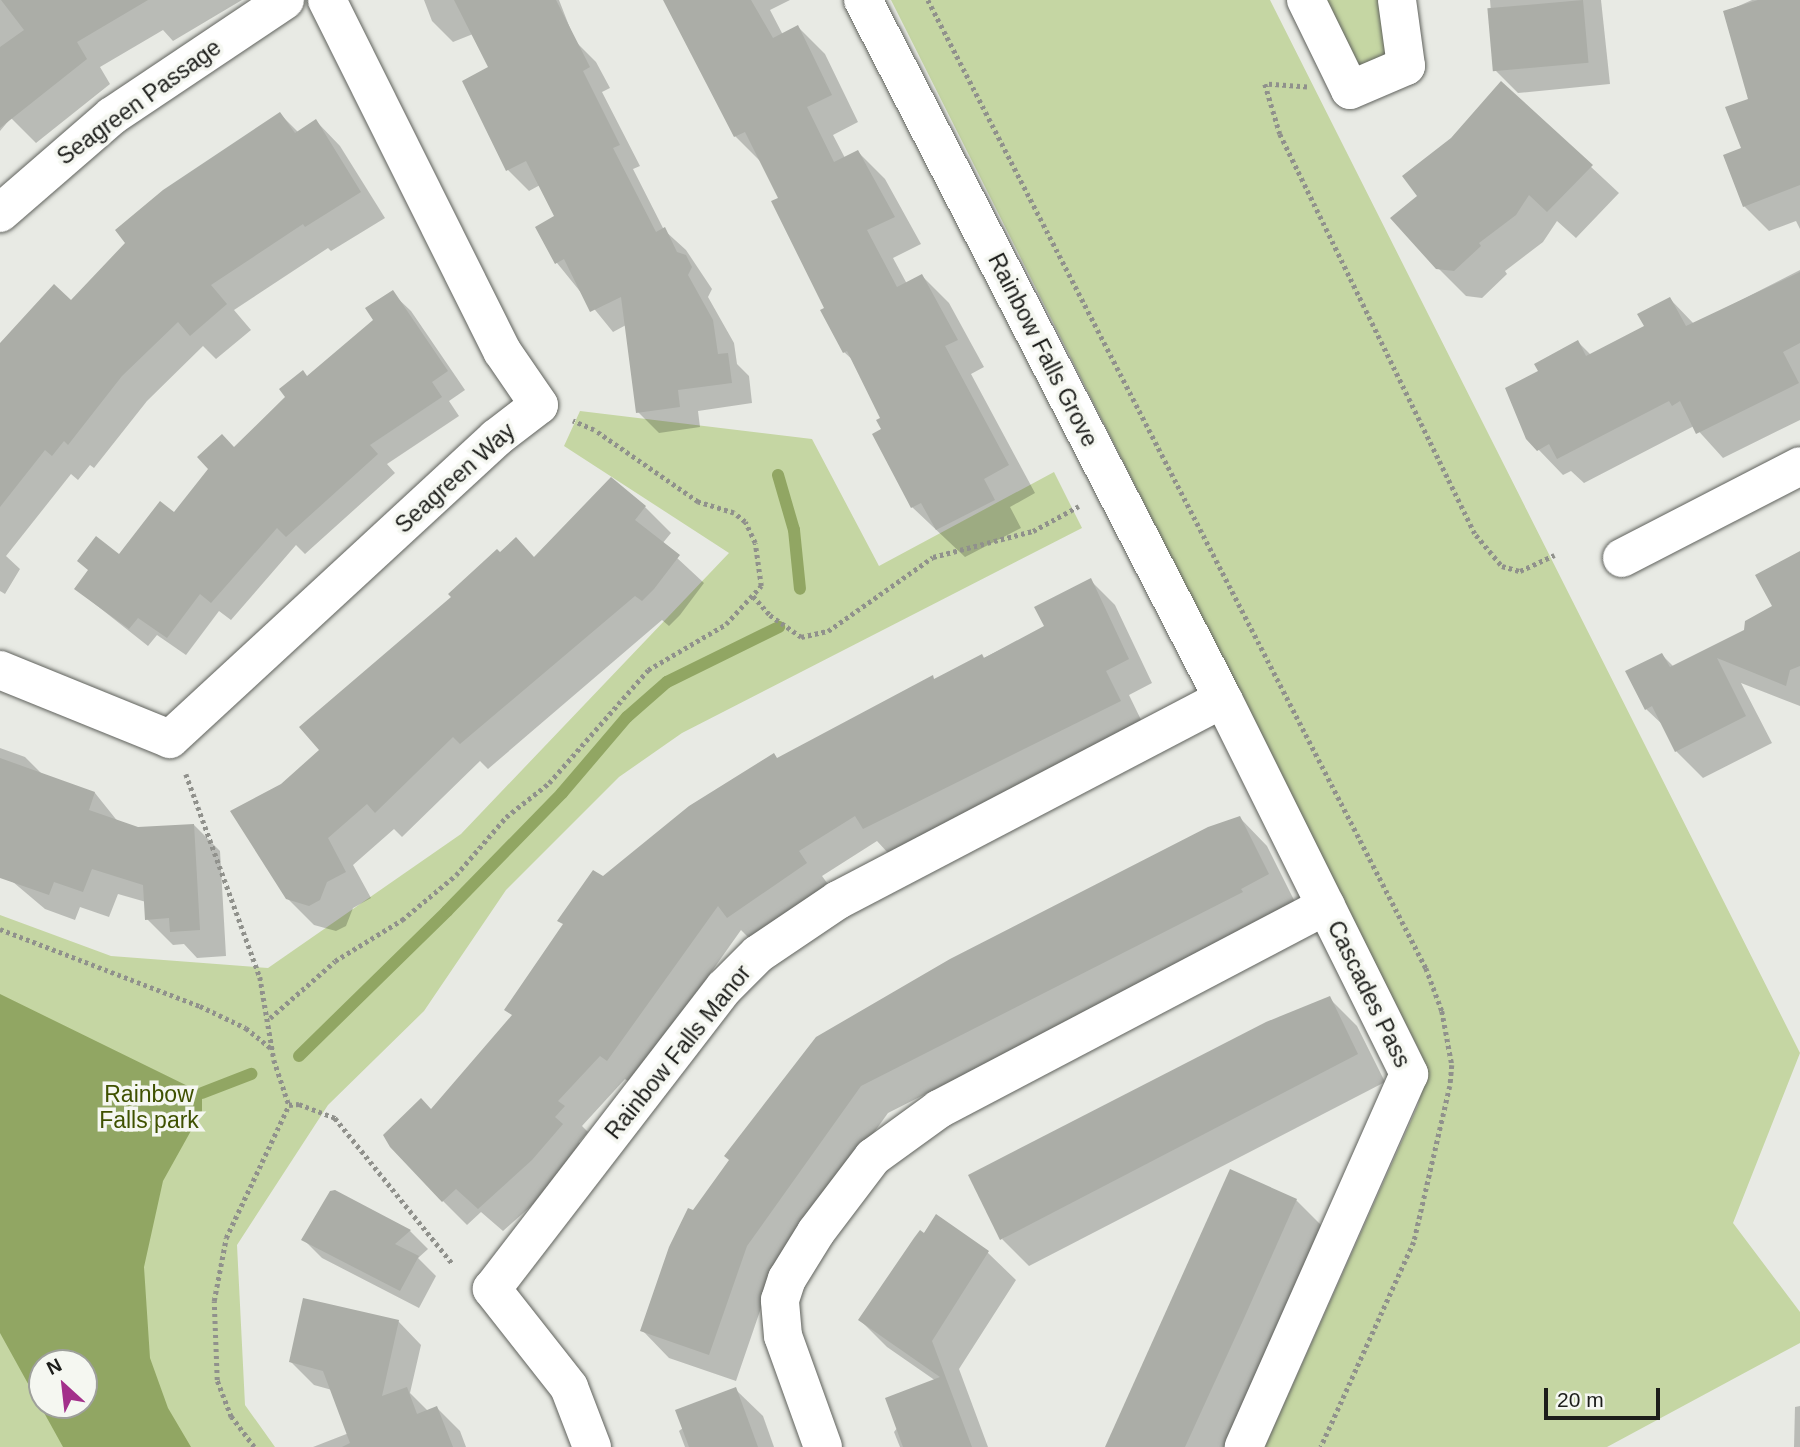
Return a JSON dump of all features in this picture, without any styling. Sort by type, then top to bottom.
[{"type":"street","name":"Seagreen Passage","points":[[0,213],[112,116],[285,0]]},
{"type":"street","name":"Seagreen Way","points":[[0,670],[170,738],[486,447],[540,405],[502,351],[327,0]]},
{"type":"street","name":"Rainbow Falls Grove","points":[[863,0],[1223,699]]},
{"type":"street","points":[[1306,0],[1350,90],[1406,66],[1397,0]]},
{"type":"street","points":[[1622,558],[1800,466]]},
{"type":"street","name":"Cascades Pass","points":[[1223,699],[1409,1074],[1244,1447]]},
{"type":"street","name":"Rainbow Falls Manor","points":[[592,1447],[569,1387],[492,1289],[724,988],[768,947],[838,900],[1223,699]]},
{"type":"street","points":[[822,1447],[783,1336],[780,1300],[787,1279],[816,1232],[873,1157],[901,1134],[959,1098],[1326,906]]},
{"type":"path","points":[[1350,90],[1265,84],[1280,134],[1476,535],[1502,566],[1520,571],[1554,555]]},
{"type":"path","points":[[270,1018],[335,961],[401,920],[456,875],[506,817],[549,783],[648,670],[726,624],[761,586],[754,543],[745,522],[734,513],[698,502],[594,430],[573,420]]},
{"type":"path","points":[[754,596],[770,615],[801,637],[828,631],[933,557],[1033,531],[1079,506]]},
{"type":"path","points":[[186,774],[260,977],[270,1018],[272,1049],[289,1105],[226,1238],[214,1301],[217,1380],[231,1417],[254,1447]]},
{"type":"path","points":[[0,929],[200,1006],[246,1028],[272,1049]]},
{"type":"path","points":[[289,1105],[299,1104],[335,1118],[453,1264]]},
{"type":"green space","points":[[891,0],[1270,0],[1800,1053],[1733,1223],[1800,1312],[1800,1343],[1607,1447],[1265,1447],[1418,1105],[1424,1081],[1419,1050]]},
{"type":"green space","points":[[1306,0],[1397,0],[1406,66],[1350,90]]},
{"type":"green space","name":"Rainbow Falls park","points":[[580,411],[812,439],[879,566],[1054,472],[1082,528],[682,733],[619,777],[506,890],[424,1011],[328,1105],[237,1245],[245,1405],[275,1447],[0,1447],[0,915],[111,956],[268,968],[461,834],[729,553],[564,446]]},
{"type":"shaded area","points":[[0,994],[202,1093],[202,1111],[163,1181],[144,1267],[150,1358],[168,1408],[191,1447],[63,1447],[48,1419],[98,1419],[98,1349],[28,1349],[28,1384],[0,1333]]},
{"type":"building","points":[[1,0],[148,0],[77,42],[87,59],[0,128],[0,47],[24,30]]},
{"type":"building","points":[[454,0],[556,0],[590,67],[583,71],[620,145],[613,148],[656,232],[665,227],[677,252],[686,255],[692,267],[688,275],[713,320],[718,354],[728,353],[732,383],[678,390],[680,407],[636,413],[621,297],[590,312],[564,259],[555,264],[535,227],[554,216],[526,161],[506,171],[462,81],[488,67]]},
{"type":"building","points":[[663,0],[751,0],[773,38],[798,25],[832,95],[807,107],[834,162],[858,150],[895,217],[867,230],[897,287],[922,274],[958,340],[945,346],[1009,465],[984,479],[995,500],[936,530],[921,503],[911,508],[872,434],[881,429],[876,420],[880,418],[847,351],[843,353],[820,310],[824,308],[771,201],[778,198],[745,132],[734,137]]},
{"type":"building","points":[[1583,0],[1588,63],[1493,71],[1487,8]]},
{"type":"building","points":[[1758,0],[1800,0],[1800,185],[1743,207],[1723,155],[1741,148],[1725,107],[1748,99],[1723,11]]},
{"type":"building","points":[[1501,81],[1593,165],[1547,212],[1529,195],[1516,215],[1479,243],[1481,246],[1454,271],[1436,269],[1390,218],[1417,196],[1402,176],[1451,138]]},
{"type":"building","points":[[280,112],[295,133],[316,119],[361,192],[305,227],[303,224],[211,285],[227,304],[190,336],[178,322],[122,376],[68,445],[64,441],[52,456],[45,450],[0,507],[0,343],[54,284],[71,300],[125,243],[115,230],[163,190]]},
{"type":"building","points":[[1800,272],[1800,343],[1783,352],[1799,383],[1696,434],[1680,401],[1672,406],[1669,401],[1557,459],[1549,444],[1537,451],[1526,439],[1505,388],[1538,371],[1534,364],[1578,340],[1586,356],[1644,326],[1637,314],[1670,297],[1686,326]]},
{"type":"building","points":[[393,290],[448,371],[432,382],[442,397],[370,445],[378,454],[286,537],[277,528],[211,603],[200,594],[167,638],[138,618],[129,629],[74,589],[88,570],[77,561],[96,536],[119,554],[160,501],[174,512],[208,469],[197,457],[222,434],[234,447],[285,397],[279,389],[303,370],[307,376],[373,320],[365,308]]},
{"type":"building","points":[[611,477],[646,506],[635,520],[680,555],[654,589],[642,601],[635,596],[460,744],[453,737],[375,813],[367,804],[328,838],[346,872],[327,882],[320,900],[309,906],[286,899],[230,811],[281,784],[319,750],[299,727],[451,597],[448,594],[497,549],[500,552],[516,537],[534,557]]},
{"type":"building","points":[[1800,551],[1800,666],[1790,670],[1786,686],[1717,658],[1746,716],[1675,752],[1652,706],[1645,710],[1625,671],[1662,653],[1670,667],[1744,630],[1745,621],[1772,606],[1755,575]]},
{"type":"building","points":[[1091,578],[1129,659],[1106,671],[1121,701],[863,829],[855,816],[799,851],[807,863],[727,918],[718,906],[607,1061],[600,1056],[558,1101],[565,1106],[555,1117],[563,1124],[532,1160],[478,1209],[456,1189],[442,1202],[390,1147],[383,1135],[421,1098],[431,1109],[512,1015],[504,1010],[563,924],[557,921],[593,870],[603,876],[689,806],[774,753],[777,758],[933,675],[934,679],[982,654],[984,658],[1044,626],[1034,607]]},
{"type":"building","points":[[0,758],[95,792],[89,810],[138,827],[194,824],[200,930],[170,932],[169,918],[145,920],[143,885],[92,869],[83,892],[54,882],[49,895],[0,878]]},
{"type":"building","points":[[1240,816],[1269,874],[1241,889],[1243,892],[861,1086],[747,1246],[709,1355],[640,1331],[669,1247],[688,1208],[693,1210],[729,1160],[724,1156],[816,1037],[950,959],[1208,827]]},
{"type":"building","points":[[1330,996],[1358,1054],[1000,1240],[968,1175],[1266,1022]]},
{"type":"building","points":[[1230,1169],[1297,1199],[1245,1316],[1185,1447],[1105,1447]]},
{"type":"building","points":[[335,1190],[411,1230],[395,1244],[419,1256],[400,1291],[301,1240],[330,1191]]},
{"type":"building","points":[[936,1214],[989,1251],[932,1341],[972,1447],[903,1447],[885,1398],[940,1377],[858,1320],[914,1238],[920,1230],[924,1233]]},
{"type":"building","points":[[303,1298],[399,1320],[382,1396],[407,1387],[417,1414],[437,1406],[453,1447],[342,1447],[350,1443],[323,1371],[289,1362]]},
{"type":"building","points":[[736,1387],[758,1447],[689,1447],[675,1410]]},
{"type":"waterway","points":[[778,475],[794,530],[800,589]]},
{"type":"waterway","points":[[299,1056],[447,911],[562,793],[627,717],[667,682],[779,627]]},
{"type":"waterway","points":[[202,1093],[251,1074]]}]
